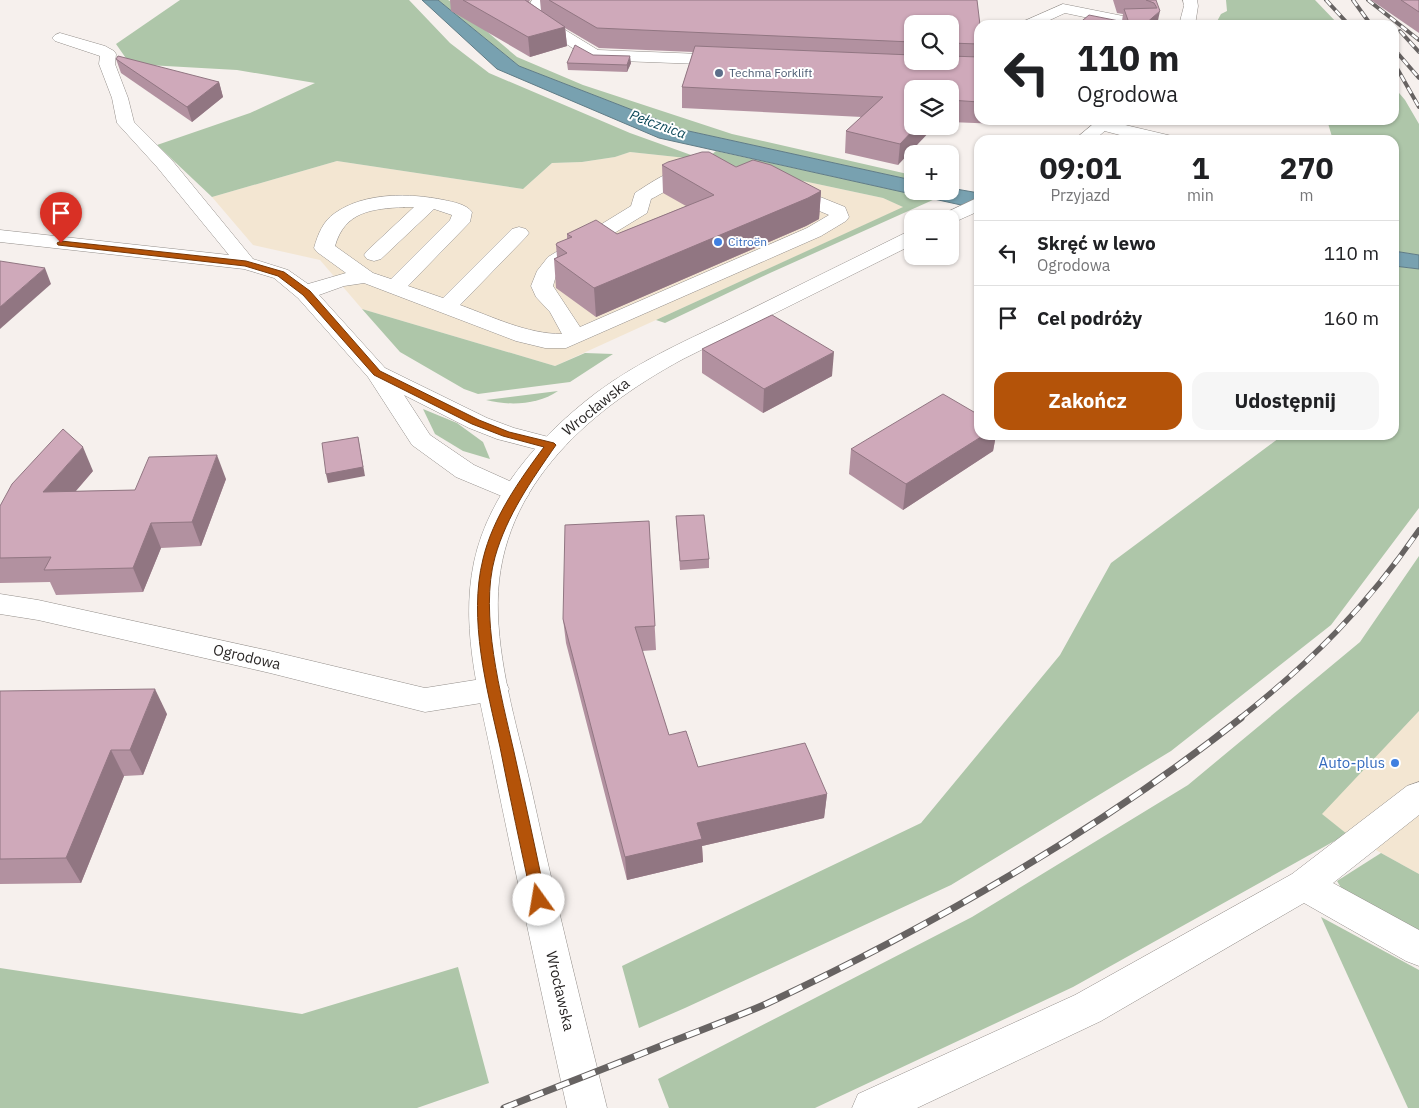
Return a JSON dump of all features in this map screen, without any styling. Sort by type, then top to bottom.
[{"type":"main road","points":[[539,0],[531,15],[594,55],[743,61]]},
{"type":"main road","points":[[1188,20],[1191,6],[1190,0]]},
{"type":"main road","points":[[1038,20],[1063,8],[1119,20]]},
{"type":"main road","points":[[60,38],[99,49],[108,54],[107,64],[120,98],[126,123],[164,163],[246,263]]},
{"type":"main road","points":[[1089,135],[1102,125]]},
{"type":"main road","points":[[1115,125],[1143,135]]},
{"type":"main road","points":[[575,337],[559,309],[547,297],[542,286],[547,271],[551,266],[556,261],[640,209],[642,197],[656,187],[685,173],[700,171],[719,173]]},
{"type":"main road","points":[[394,288],[460,222],[462,212],[450,206],[400,201],[381,202],[363,207],[340,219],[328,232],[324,248],[366,277],[394,288],[446,308],[524,336],[545,341],[566,341],[814,232],[839,217],[838,211],[809,198],[764,183]]},
{"type":"main road","points":[[374,255],[430,203]]},
{"type":"main road","points":[[959,213],[974,206]]},
{"type":"main road","points":[[446,308],[519,233]]},
{"type":"main road","points":[[0,236],[246,263],[281,274],[306,293],[377,373],[421,440],[464,471],[516,494]]},
{"type":"main road","name":"Wrocławska","points":[[586,1108],[522,824],[494,689],[483,614],[488,559],[516,494],[551,445],[580,417],[636,376],[904,241]]},
{"type":"main road","points":[[306,293],[330,283],[352,277],[366,277]]},
{"type":"main road","points":[[377,373],[475,422],[506,434],[551,445]]},
{"type":"main road","name":"Ogrodowa","points":[[0,604],[38,610],[270,662],[424,700],[494,689]]},
{"type":"main road","points":[[872,1108],[1088,1008],[1304,885],[1419,796]]},
{"type":"main road","points":[[1304,885],[1419,949]]},
{"type":"shaded area","points":[[630,152],[705,160],[883,198],[904,207],[555,366],[362,309],[320,260],[253,245],[212,197],[337,161],[523,189],[552,163],[582,162],[615,157]]},
{"type":"shaded area","name":"Auto-plus","points":[[1419,711],[1419,874],[1347,834],[1321,814]]},
{"type":"green space","points":[[180,0],[409,0],[450,43],[489,73],[630,133],[705,160],[630,152],[615,157],[582,162],[552,163],[523,189],[337,161],[212,197],[157,145],[250,113],[315,83],[237,70],[130,64],[116,44]]},
{"type":"green space","points":[[438,0],[452,2],[517,57],[583,85],[732,134],[904,173],[904,178],[684,130],[519,66]]},
{"type":"green space","points":[[1226,0],[1315,0],[1334,20],[1218,20],[1221,14],[1227,11]]},
{"type":"green space","points":[[1399,93],[1405,100],[1419,124],[1419,255],[1399,252],[1399,135],[1332,135],[1328,125],[1399,125]]},
{"type":"green space","points":[[716,151],[904,192],[904,200],[933,200],[910,210],[904,210],[904,213],[665,323],[656,320],[903,207],[883,198],[705,160]]},
{"type":"green space","points":[[1399,267],[1419,269],[1419,508],[1331,625],[1171,751],[951,885],[639,1028],[622,966],[921,823],[1060,655],[1111,563],[1276,440],[1399,440]]},
{"type":"green space","points":[[362,309],[555,366],[585,353],[613,354],[570,382],[478,394],[464,389],[400,352]]},
{"type":"green space","points":[[558,391],[532,402],[504,403],[486,400]]},
{"type":"green space","points":[[423,409],[457,423],[483,442],[490,459],[463,451],[435,434]]},
{"type":"green space","points":[[1419,556],[1419,711],[1322,814],[1347,834],[1073,987],[815,1108],[669,1108],[658,1079],[972,917],[1188,785],[1360,642]]},
{"type":"green space","points":[[1381,853],[1419,874],[1419,934],[1343,891],[1337,881]]},
{"type":"green space","points":[[1321,917],[1419,970],[1419,1108],[1408,1108]]},
{"type":"green space","points":[[458,967],[489,1083],[417,1108],[0,1108],[0,968],[302,1014]]},
{"type":"water","name":"Pełcznica","points":[[422,0],[438,0],[519,66],[684,130],[904,178],[904,192],[659,138],[497,69]]},
{"type":"water","points":[[959,190],[974,192],[974,208],[938,200],[959,200]]},
{"type":"water","points":[[1399,252],[1419,255],[1419,269],[1399,267]]},
{"type":"building","points":[[463,0],[525,0],[565,27],[528,37]]},
{"type":"building","points":[[549,0],[977,0],[979,20],[974,20],[974,44],[959,43],[959,15],[904,15],[904,42],[597,28]]},
{"type":"building","points":[[1146,0],[1156,0],[1160,11],[1150,20],[1128,20],[1124,9],[1157,8],[1154,3]]},
{"type":"building","points":[[1401,0],[1419,0],[1419,12]]},
{"type":"building","points":[[1089,15],[1114,20],[1083,20]]},
{"type":"building","points":[[575,45],[593,55],[630,56],[627,65],[567,63]]},
{"type":"building","points":[[695,46],[904,55],[904,70],[959,70],[959,56],[974,57],[974,102],[959,101],[959,80],[904,80],[904,135],[908,135],[900,144],[846,131],[883,97],[682,87]]},
{"type":"building","points":[[118,56],[219,82],[187,107],[116,59]]},
{"type":"building","points":[[702,152],[709,152],[736,167],[753,160],[771,165],[821,191],[594,288],[554,259],[567,253],[556,245],[557,243],[572,237],[567,234],[596,220],[617,234],[714,195],[662,165]]},
{"type":"building","points":[[0,261],[45,268],[0,307]]},
{"type":"building","points":[[772,315],[834,352],[764,389],[702,349]]},
{"type":"building","points":[[943,394],[974,412],[974,440],[976,440],[906,484],[851,449]]},
{"type":"building","points":[[63,429],[83,447],[43,492],[135,490],[149,457],[217,455],[192,522],[151,523],[133,568],[44,570],[51,557],[0,558],[0,506],[12,484]]},
{"type":"building","points":[[358,437],[363,467],[326,474],[322,443]]},
{"type":"building","points":[[704,515],[709,559],[680,561],[676,516]]},
{"type":"building","points":[[649,521],[655,626],[635,627],[669,735],[686,731],[698,767],[805,743],[827,794],[697,823],[702,839],[625,857],[563,619],[565,525]]},
{"type":"building","points":[[155,689],[130,750],[111,750],[66,858],[0,859],[0,691]]},
{"type":"railway","points":[[1326,0],[1344,20]]},
{"type":"railway","points":[[1353,0],[1367,20]]},
{"type":"railway","points":[[1368,0],[1394,20]]},
{"type":"railway","points":[[1399,24],[1419,40]]},
{"type":"railway","points":[[1400,31],[1419,52]]},
{"type":"railway","points":[[1399,55],[1419,78]]},
{"type":"railway","points":[[1399,72],[1419,107]]},
{"type":"railway","points":[[1239,719],[1290,676],[1336,632],[1379,584],[1419,530]]},
{"type":"railway","points":[[504,1108],[766,1004],[889,943],[950,910],[1071,838],[1187,759],[1241,718]]},
{"type":"place","name":"Techma Forklift","points":[[719,73]]},
{"type":"place","name":"Citroën","points":[[718,242]]},
{"type":"place","name":"Auto-plus","points":[[1395,763]]},
{"type":"route","points":[[61,243],[246,263],[281,274],[306,293],[377,373],[475,422],[506,434],[551,445],[531,470],[501,523],[488,559],[483,614],[494,689],[539,900]]}]
